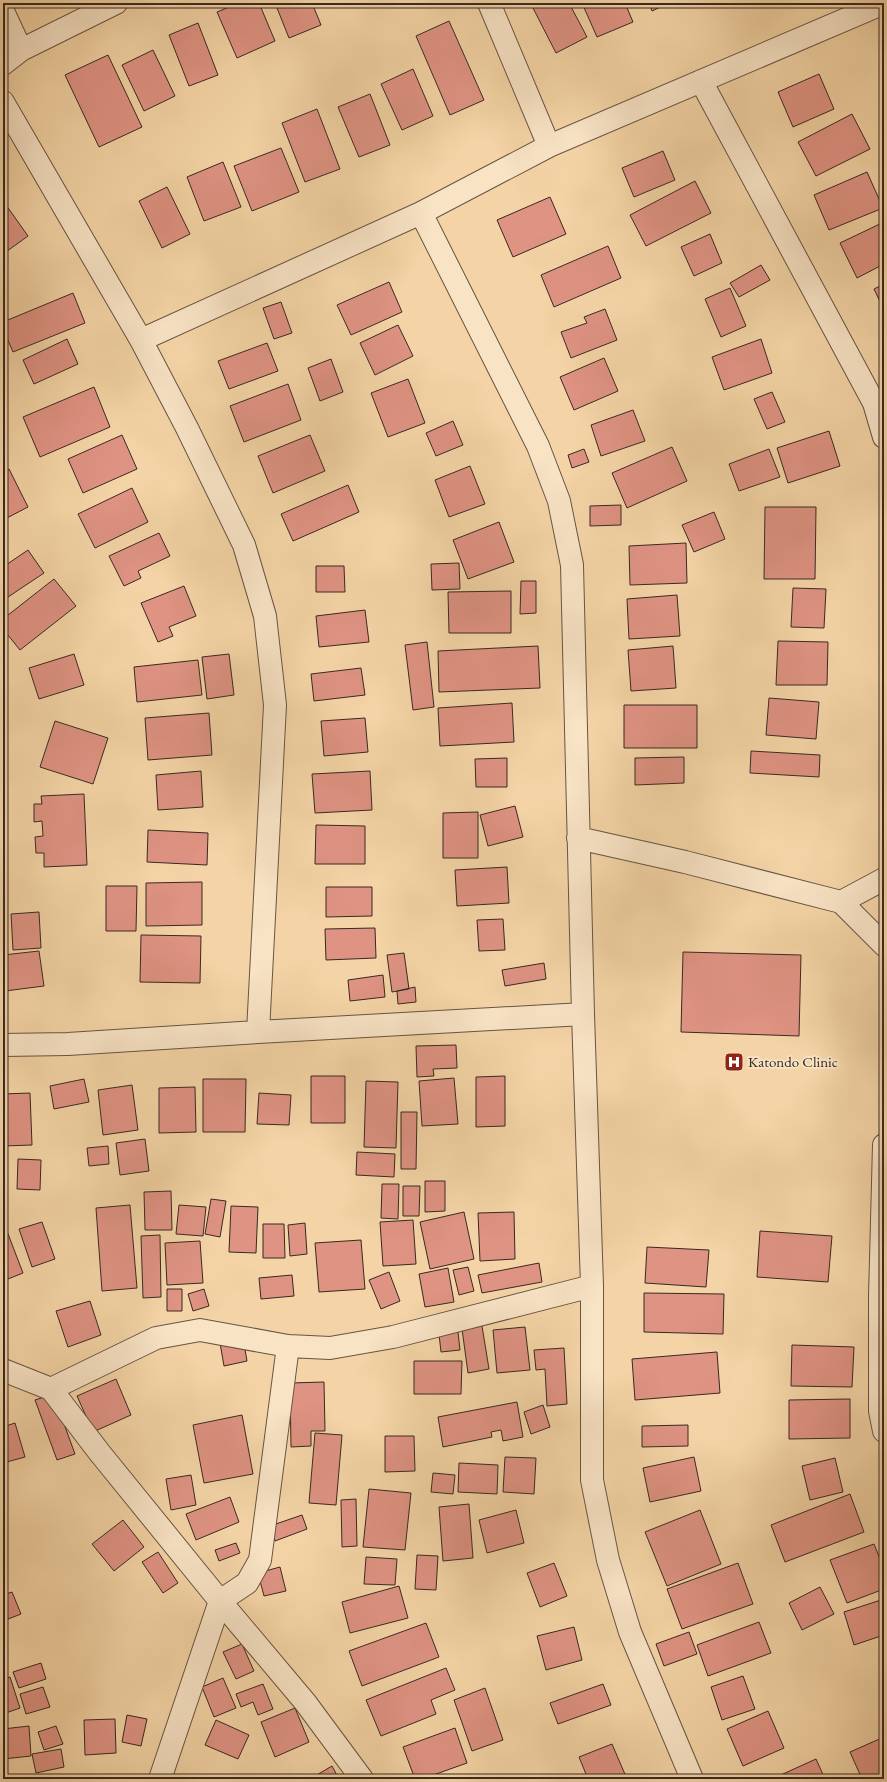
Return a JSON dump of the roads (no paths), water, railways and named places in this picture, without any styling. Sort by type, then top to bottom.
[{"type":"street","points":[[3,64],[21,50],[116,3]]},
{"type":"street","points":[[489,3],[549,146]]},
{"type":"street","points":[[141,340],[422,212],[549,146],[884,4]]},
{"type":"street","points":[[3,11],[21,50]]},
{"type":"street","points":[[701,81],[874,403],[884,437]]},
{"type":"street","points":[[3,102],[141,340],[244,545],[265,616],[276,705],[258,1032]]},
{"type":"street","points":[[422,212],[538,446],[559,501],[572,565],[578,838],[592,1286],[592,1480],[608,1560],[630,1632],[692,1779]]},
{"type":"street","points":[[578,838],[685,862],[841,902],[884,945]]},
{"type":"street","points":[[841,902],[884,879]]},
{"type":"street","points":[[3,1045],[68,1044],[584,1014]]},
{"type":"street","points":[[884,1144],[880,1319],[880,1412],[884,1431]]},
{"type":"street","points":[[51,1389],[156,1338],[200,1330],[288,1346],[330,1348],[393,1338],[592,1286]]},
{"type":"street","points":[[160,1779],[220,1601],[247,1583],[260,1560],[288,1346]]},
{"type":"street","points":[[3,1370],[51,1389],[99,1452],[220,1601],[305,1702],[362,1779]]},
{"type":"place","name":"Katondo Clinic","points":[[734,1062]]}]
